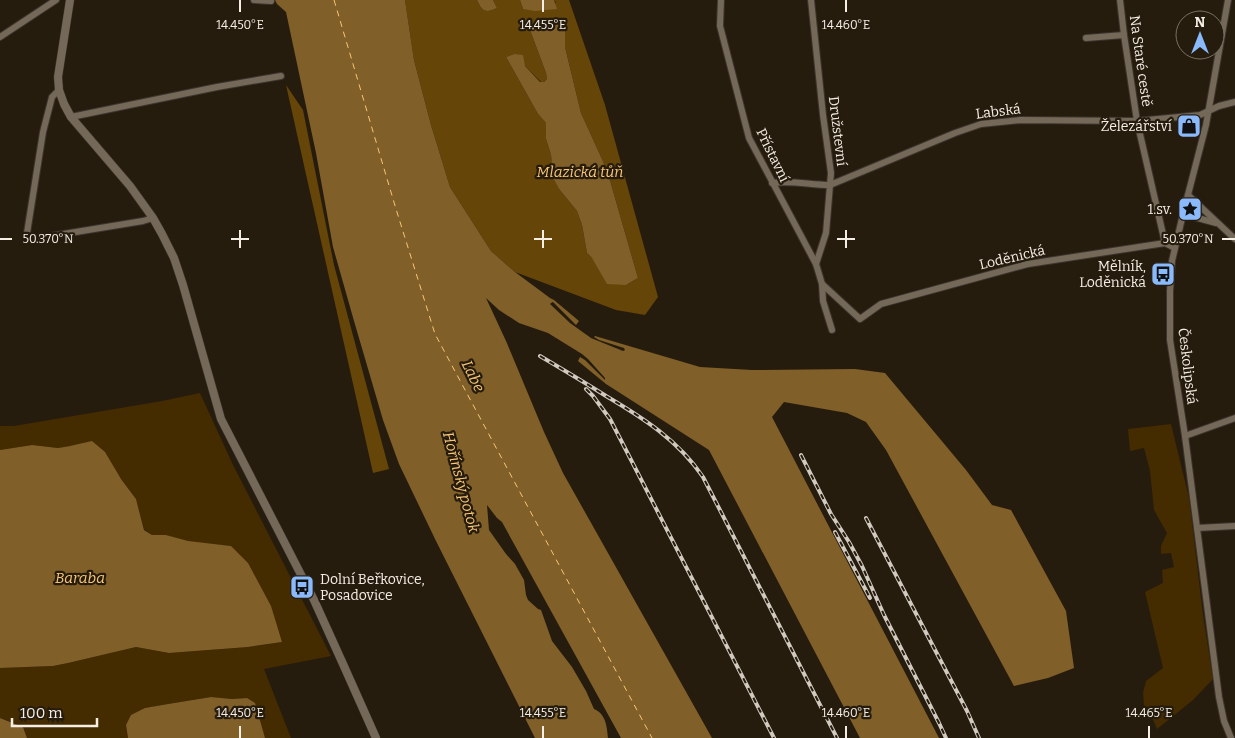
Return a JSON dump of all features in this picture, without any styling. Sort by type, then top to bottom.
[{"type":"street","points":[[0,37],[56,0]]},
{"type":"street","points":[[70,0],[58,77],[59,90],[64,104],[71,116],[130,186],[153,218],[174,258],[221,419],[314,600],[376,738]]},
{"type":"street","points":[[254,0],[271,1]]},
{"type":"street","name":"Přístavní","points":[[721,0],[720,26],[749,138],[816,264],[822,284],[823,301],[832,330]]},
{"type":"street","name":"Družstevní","points":[[811,0],[831,173],[826,233],[816,264]]},
{"type":"street","name":"Na Staré cestě","points":[[1120,0],[1138,121],[1164,243]]},
{"type":"street","name":"Českolipská","points":[[1228,0],[1206,125],[1172,261],[1170,340],[1185,436],[1219,697],[1230,738]]},
{"type":"street","points":[[1086,38],[1124,35]]},
{"type":"street","points":[[71,116],[282,76]]},
{"type":"street","points":[[59,90],[52,97],[43,132],[27,237],[33,239],[153,218]]},
{"type":"street","name":"Labská","points":[[772,183],[786,181],[830,185],[980,124],[1020,120],[1138,121],[1200,115],[1219,106],[1235,102]]},
{"type":"street","points":[[1188,195],[1235,239]]},
{"type":"street","points":[[1183,214],[1218,223]]},
{"type":"street","points":[[1164,243],[1175,248]]},
{"type":"street","name":"Loděnická","points":[[822,284],[860,319],[881,304],[1028,264],[1164,243]]},
{"type":"street","points":[[1185,436],[1235,418]]},
{"type":"street","points":[[1197,528],[1235,526]]},
{"type":"shaded area","points":[[405,0],[477,0],[482,9],[490,11],[497,8],[493,0],[520,0],[523,9],[556,3],[554,0],[569,0],[605,105],[658,297],[645,315],[616,310],[515,272],[491,251],[450,187],[414,60]],"holes":[[[565,25],[565,47],[581,113],[607,170],[638,278],[626,285],[587,253],[582,225],[577,211],[559,189],[555,179],[546,139],[546,123],[538,114],[506,57],[514,54],[541,82],[544,82],[547,79],[546,73],[530,30]]]},
{"type":"shaded area","points":[[286,85],[303,110],[334,265],[389,469],[373,473]]},
{"type":"shaded area","points":[[200,393],[233,465],[331,656],[264,669],[291,738],[265,738],[247,698],[211,697],[145,708],[126,725],[128,738],[27,738],[23,726],[0,718],[0,668],[53,666],[136,647],[169,653],[248,647],[282,642],[231,546],[188,542],[166,535],[152,535],[144,529],[136,499],[121,479],[70,446],[58,448],[32,445],[0,450],[0,426],[14,426]]},
{"type":"shaded area","points":[[1171,424],[1189,498],[1203,615],[1213,679],[1193,700],[1157,729],[1144,705],[1143,693],[1146,681],[1163,668],[1145,592],[1163,583],[1162,570],[1174,567],[1171,553],[1161,554],[1161,546],[1167,533],[1154,510],[1150,471],[1144,448],[1130,451],[1128,429]]},
{"type":"water","points":[[275,0],[405,0],[414,60],[450,187],[491,251],[579,321],[576,325],[553,302],[550,304],[570,323],[591,338],[623,351],[625,350],[624,348],[594,337],[700,367],[752,370],[855,369],[885,373],[966,470],[992,505],[1011,510],[1066,611],[1074,668],[1048,678],[1014,686],[886,450],[866,422],[847,413],[784,402],[772,417],[939,738],[860,738],[709,450],[606,384],[578,361],[580,357],[585,360],[605,380],[582,354],[548,333],[519,323],[499,310],[486,298],[563,473],[712,738],[621,738],[502,522],[487,505],[489,530],[515,564],[524,580],[528,600],[541,610],[552,641],[572,667],[594,709],[603,717],[608,738],[535,738],[399,464],[383,420],[333,247],[316,153],[286,12]]},
{"type":"water","points":[[477,0],[493,0],[497,8],[490,11],[484,10]]},
{"type":"water","points":[[520,0],[554,0],[557,9],[535,11],[523,9]]},
{"type":"water","name":"Mlazická tůň","points":[[565,25],[565,47],[581,113],[607,170],[638,278],[626,285],[607,284],[587,253],[582,225],[577,211],[559,189],[554,179],[551,155],[546,139],[546,123],[538,114],[506,57],[514,54],[523,55],[525,66],[540,82],[544,82],[547,79],[546,73],[530,30],[533,26]]},
{"type":"water","name":"Baraba","points":[[92,441],[105,452],[121,479],[136,499],[144,530],[152,535],[166,535],[188,541],[231,546],[248,563],[271,606],[282,642],[248,647],[169,653],[136,647],[53,666],[0,668],[0,450],[32,445],[58,448]]},
{"type":"water","points":[[211,697],[247,698],[255,703],[265,738],[128,738],[126,725],[131,715],[145,708]]},
{"type":"water","points":[[0,718],[23,727],[27,738],[0,738]]},
{"type":"ferry route","points":[[334,0],[435,334],[652,738]]},
{"type":"railway","points":[[540,356],[620,404],[659,431],[693,464],[703,477],[837,738]]},
{"type":"railway","points":[[586,389],[610,419],[774,738]]},
{"type":"railway","points":[[801,455],[831,514],[862,566],[884,615],[946,738]]},
{"type":"railway","points":[[866,518],[967,711],[979,738]]},
{"type":"railway","points":[[835,532],[870,598]]},
{"type":"place","name":"Železářství","points":[[1189,126]]},
{"type":"place","name":"1.sv.","points":[[1190,209]]},
{"type":"place","name":"Mělník, Loděnická","points":[[1163,274]]},
{"type":"place","name":"Dolní Beřkovice, Posadovice","points":[[302,587]]},
{"type":"water label","name":"Labe","points":[[473,376]]},
{"type":"water label","name":"Hořínský potok","points":[[461,482]]}]
